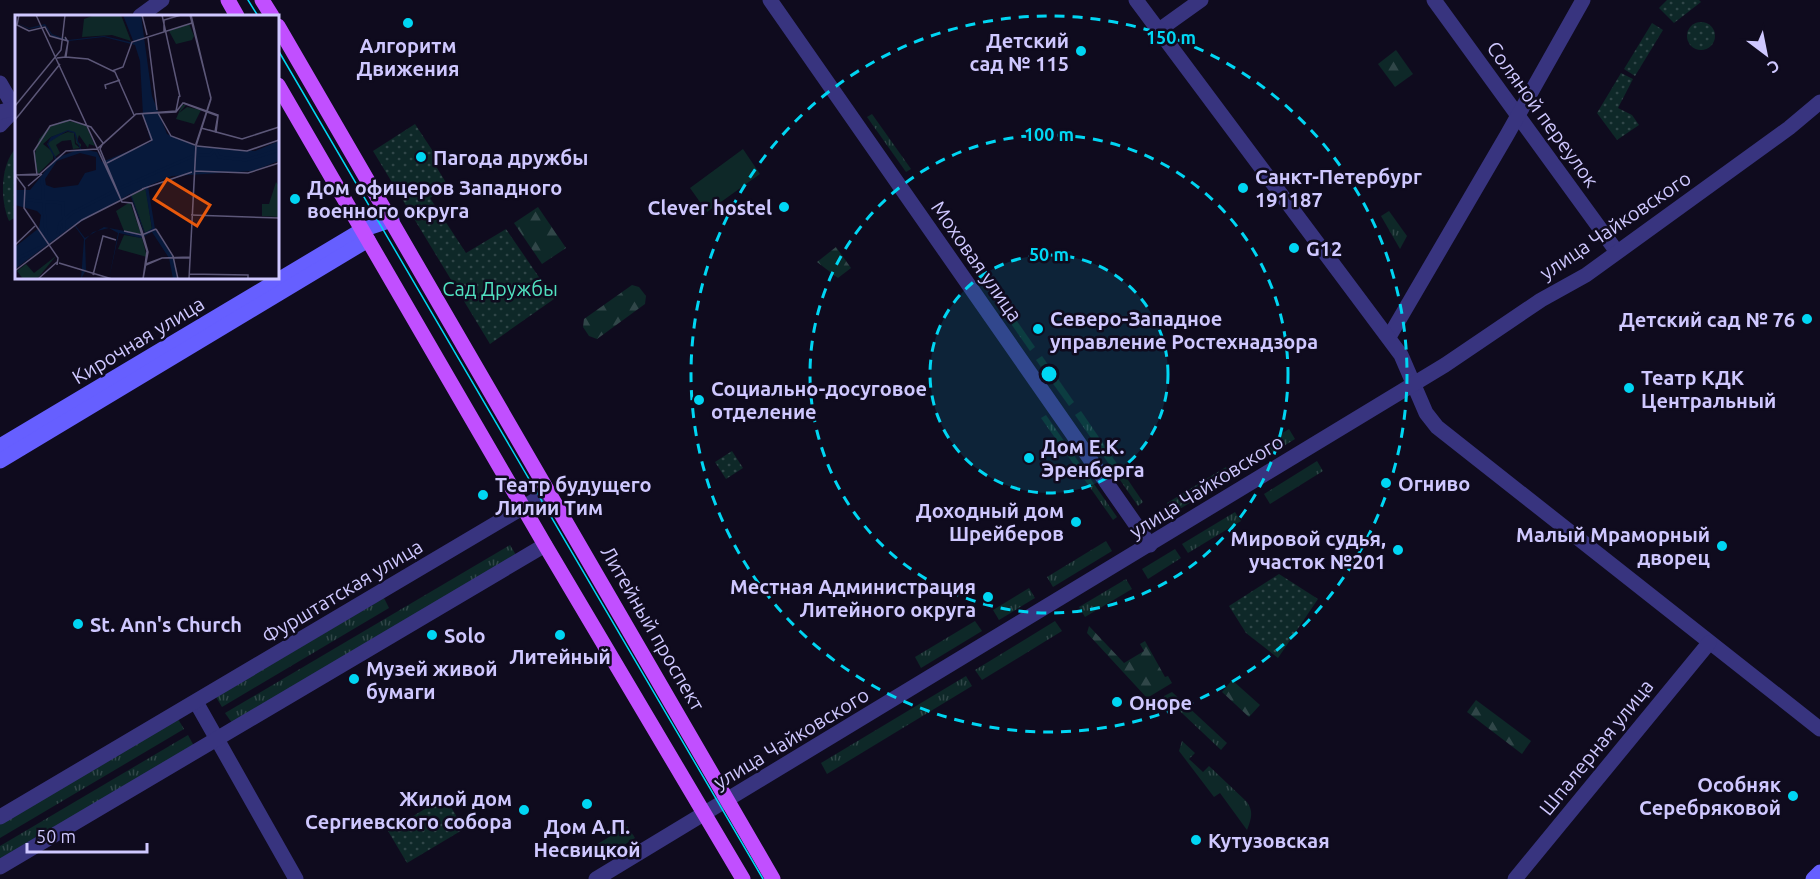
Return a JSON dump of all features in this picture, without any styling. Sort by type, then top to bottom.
[{"type":"main road","points":[[228,0],[236,15]]},
{"type":"main road","points":[[262,0],[271,15]]},
{"type":"main road","name":"Литейный проспект","points":[[279,28],[773,879]]},
{"type":"main road","points":[[279,87],[545,545],[743,879]]},
{"type":"main road","name":"Кирочная улица","points":[[0,446],[392,220]]},
{"type":"main road","name":"Кирочная улица","points":[[0,461],[365,235]]},
{"type":"main road","points":[[1813,879],[1820,872]]},
{"type":"street","points":[[141,15],[162,0]]},
{"type":"street","name":"Моховая улица","points":[[770,0],[1150,545]]},
{"type":"street","points":[[1136,0],[1401,355],[1426,413],[1437,427],[1820,729]]},
{"type":"street","points":[[1159,30],[1201,0]]},
{"type":"street","name":"Соляной переулок","points":[[1434,0],[1617,252]]},
{"type":"street","points":[[1389,338],[1583,0]]},
{"type":"street","points":[[0,83],[11,110],[0,125]]},
{"type":"street","name":"улица Чайковского","points":[[596,879],[1414,384],[1617,252],[1789,129],[1820,102]]},
{"type":"street","name":"Фурштатская улица","points":[[0,817],[549,492]]},
{"type":"street","points":[[0,867],[545,545]]},
{"type":"street","name":"Шпалерная улица","points":[[1515,879],[1709,643]]},
{"type":"street","points":[[196,702],[296,879]]},
{"type":"green space","points":[[1667,0],[1699,0],[1701,2],[1674,23],[1659,8]]},
{"type":"green space","points":[[1701,22],[1711,26],[1715,36],[1711,46],[1701,50],[1691,46],[1687,36],[1691,26]]},
{"type":"green space","points":[[1652,23],[1663,30],[1635,76],[1624,69]]},
{"type":"green space","points":[[1396,50],[1413,74],[1395,87],[1378,64]]},
{"type":"green space","points":[[1621,73],[1633,79],[1618,108],[1632,115],[1639,125],[1617,140],[1597,113]]},
{"type":"green space","points":[[872,114],[911,169],[906,172],[867,117]]},
{"type":"green space","name":"Сад Дружбы","points":[[415,124],[438,159],[434,163],[448,186],[430,198],[466,253],[506,229],[554,299],[490,344],[373,151]]},
{"type":"green space","points":[[15,149],[15,218],[9,221],[4,203],[3,183],[11,155]]},
{"type":"green space","points":[[743,149],[760,174],[707,212],[690,188]]},
{"type":"green space","points":[[538,207],[566,248],[542,264],[514,223]]},
{"type":"green space","points":[[939,209],[1035,347],[1030,351],[934,213]]},
{"type":"green space","points":[[1389,211],[1407,236],[1400,249],[1381,216]]},
{"type":"green space","points":[[836,247],[851,268],[838,278],[817,262]]},
{"type":"green space","points":[[632,285],[639,287],[646,296],[645,304],[597,339],[589,336],[583,327],[584,319]]},
{"type":"green space","points":[[1042,356],[1074,402],[1069,406],[1036,360]]},
{"type":"green space","points":[[1081,411],[1143,502],[1138,506],[1075,415]]},
{"type":"green space","points":[[1046,415],[1117,517],[1113,520],[1041,418]]},
{"type":"green space","points":[[1289,429],[1295,439],[1253,465],[1247,455]]},
{"type":"green space","points":[[732,451],[743,468],[726,479],[715,462]]},
{"type":"green space","points":[[1317,461],[1323,471],[1270,504],[1264,494]]},
{"type":"green space","points":[[1226,467],[1233,477],[1173,513],[1167,503]]},
{"type":"green space","points":[[1235,512],[1241,521],[1188,553],[1182,544]]},
{"type":"green space","points":[[1106,541],[1112,551],[1053,587],[1047,577]]},
{"type":"green space","points":[[510,545],[516,555],[232,723],[225,713]]},
{"type":"green space","points":[[1175,549],[1181,558],[1148,579],[1142,569]]},
{"type":"green space","points":[[1279,574],[1318,599],[1278,658],[1246,633],[1229,606]]},
{"type":"green space","points":[[1126,579],[1132,589],[1085,617],[1079,607]]},
{"type":"green space","points":[[1029,588],[1035,598],[999,620],[993,610]]},
{"type":"green space","points":[[384,598],[389,608],[222,707],[216,697]]},
{"type":"green space","points":[[975,621],[982,631],[921,668],[915,657]]},
{"type":"green space","points":[[1055,621],[1062,631],[982,680],[975,670]]},
{"type":"green space","points":[[1089,626],[1124,663],[1144,651],[1140,644],[1145,641],[1165,677],[1168,676],[1172,683],[1147,698],[1087,633]]},
{"type":"green space","points":[[966,676],[972,686],[827,774],[821,763]]},
{"type":"green space","points":[[1232,680],[1260,705],[1249,717],[1222,692]]},
{"type":"green space","points":[[1172,692],[1227,743],[1221,750],[1164,696]]},
{"type":"green space","points":[[1476,700],[1531,741],[1522,754],[1467,712]]},
{"type":"green space","points":[[178,719],[184,729],[0,838],[0,824]]},
{"type":"green space","points":[[188,735],[194,746],[0,860],[0,846]]},
{"type":"green space","points":[[1182,741],[1195,753],[1189,759],[1203,772],[1209,766],[1247,802],[1251,819],[1247,830],[1220,793],[1214,797],[1179,751]]},
{"type":"green space","points":[[445,797],[464,829],[407,863],[388,831]]},
{"type":"green space","points":[[627,826],[635,838],[603,858],[596,845]]},
{"type":"tram line","points":[[248,0],[257,15]]},
{"type":"tram line","points":[[279,52],[763,879]]},
{"type":"place","name":"Алгоритм Движения","points":[[408,23]]},
{"type":"place","name":"Детский сад № 115","points":[[1081,51]]},
{"type":"place","name":"Пагода дружбы","points":[[421,157]]},
{"type":"place","name":"Санкт-Петербург 191187","points":[[1243,188]]},
{"type":"place","name":"Дом офицеров Западного военного округа","points":[[295,199]]},
{"type":"place","name":"Clever hostel","points":[[784,207]]},
{"type":"place","name":"G12","points":[[1294,248]]},
{"type":"place","name":"Детский сад № 76","points":[[1807,319]]},
{"type":"place","name":"Северо-Западное управление Ростехнадзора","points":[[1038,329]]},
{"type":"place","name":"Театр КДК Центральный","points":[[1629,388]]},
{"type":"place","name":"Социально-досуговое отделение","points":[[699,400]]},
{"type":"place","name":"Дом Е.К. Эренберга","points":[[1029,458]]},
{"type":"place","name":"Огниво","points":[[1386,483]]},
{"type":"place","name":"Театр будущего Лилии Тим","points":[[483,495]]},
{"type":"place","name":"Доходный дом Шрейберов","points":[[1076,522]]},
{"type":"place","name":"Малый Мраморный дворец","points":[[1722,546]]},
{"type":"place","name":"Мировой судья, участок №201","points":[[1398,550]]},
{"type":"place","name":"Местная Администрация Литейного округа","points":[[988,597]]},
{"type":"place","name":"St. Ann's Church","points":[[78,624]]},
{"type":"place","name":"Solo","points":[[432,635]]},
{"type":"place","name":"Литейный","points":[[560,635]]},
{"type":"place","name":"Музей живой бумаги","points":[[354,679]]},
{"type":"place","name":"Оноре","points":[[1117,702]]},
{"type":"place","name":"Особняк Серебряковой","points":[[1793,796]]},
{"type":"place","name":"Дом А.П. Несвицкой","points":[[587,804]]},
{"type":"place","name":"Жилой дом Сергиевского собора","points":[[524,810]]},
{"type":"place","name":"Кутузовская","points":[[1196,840]]}]
